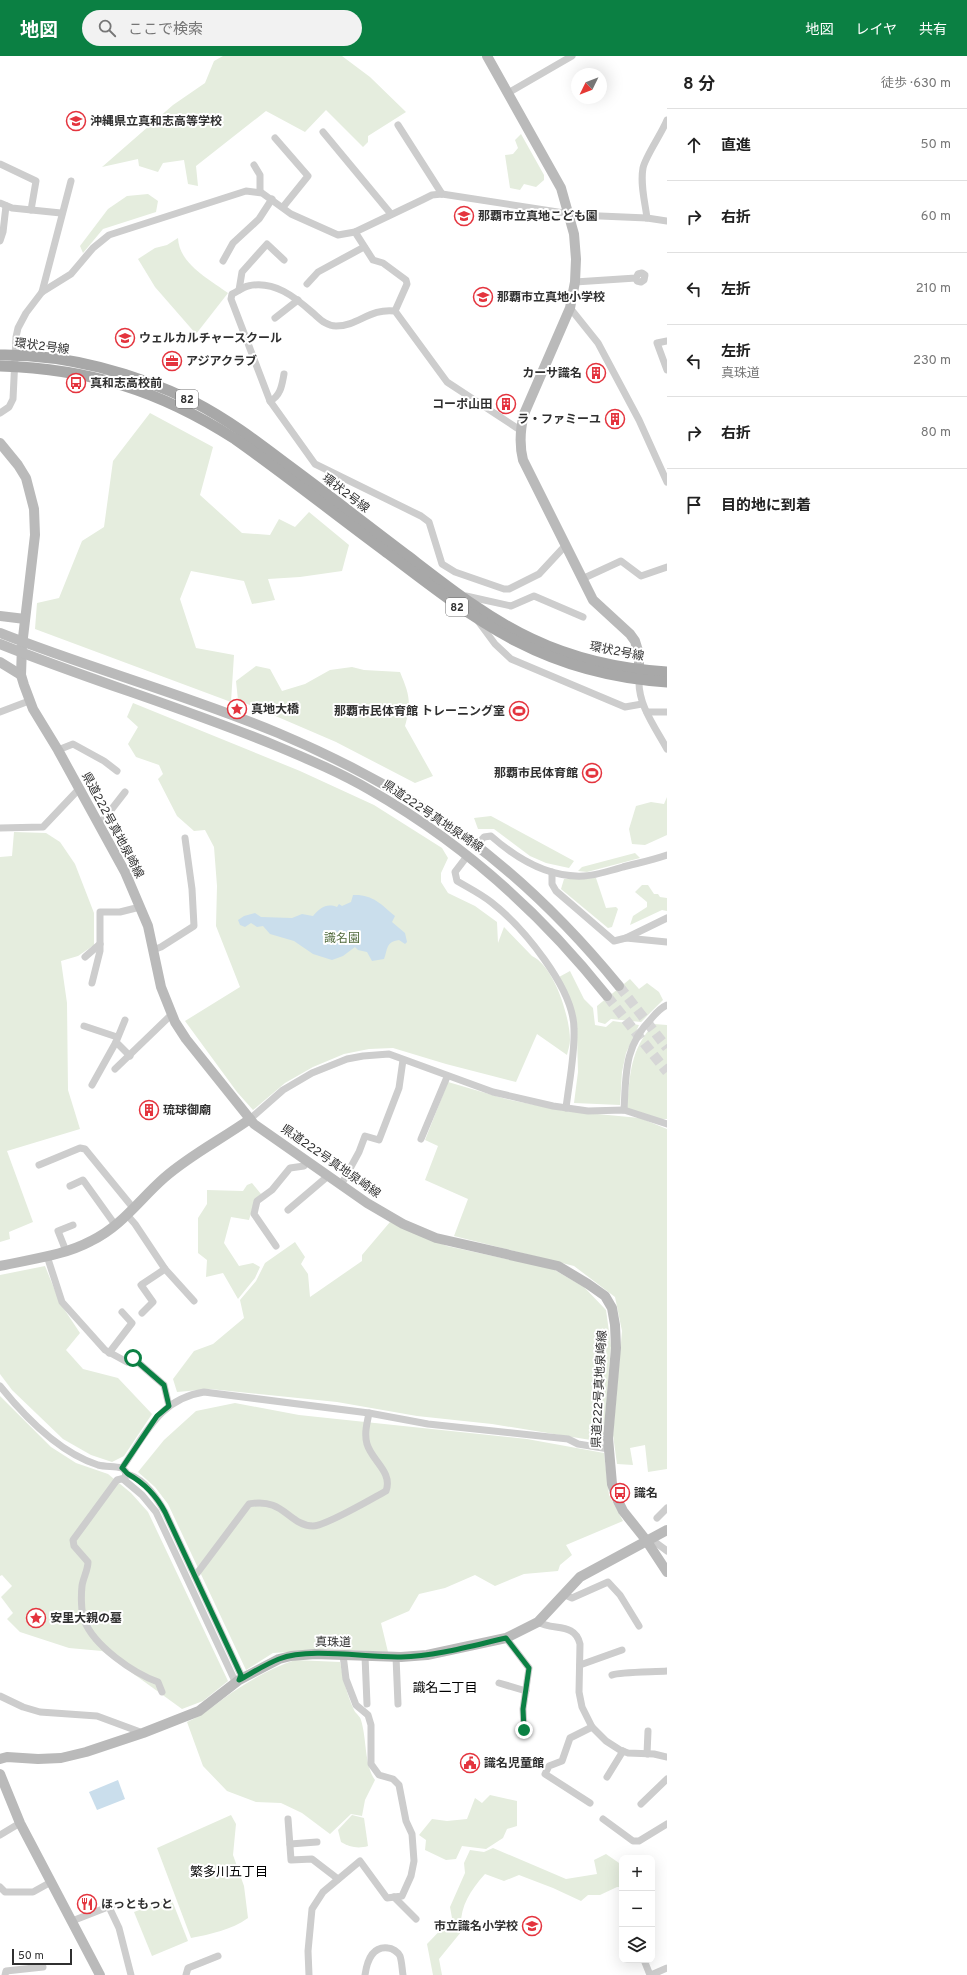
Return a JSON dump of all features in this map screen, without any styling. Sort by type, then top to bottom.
[{"type":"main road","points":[[486,56],[552,169],[561,188],[570,214],[576,259],[575,282],[570,308],[531,395],[520,430],[520,447],[523,460],[593,600],[633,637],[639,654],[639,674]]},
{"type":"main road","name":"環状2号線","points":[[0,355],[55,360],[91,366],[170,392],[195,403],[242,431],[342,513]]},
{"type":"main road","name":"環状2号線","points":[[0,366],[52,369],[87,375],[118,383],[174,404],[196,415],[235,439],[491,617],[532,639],[592,666],[639,674],[667,682]]},
{"type":"main road","points":[[0,443],[18,465],[26,478],[34,509],[35,535],[24,624],[0,616]]},
{"type":"main road","name":"県道222号真地泉崎線","points":[[24,624],[21,675],[29,701],[119,859],[148,926],[161,987],[171,1015],[186,1040],[250,1119],[328,1176],[390,1216],[422,1232],[468,1247],[551,1264],[601,1292],[612,1308],[615,1325],[616,1348],[609,1449],[612,1484],[618,1501],[651,1537],[667,1572]]},
{"type":"main road","name":"県道222号真地泉崎線","points":[[0,633],[276,733],[322,753],[383,784],[426,809],[477,844],[536,894],[556,914],[619,986]]},
{"type":"main road","name":"県道222号真地泉崎線","points":[[0,644],[257,738],[314,762],[369,789],[419,820],[468,855],[496,878],[568,948],[607,996]]},
{"type":"main road","points":[[0,662],[21,675]]},
{"type":"main road","name":"環状2号線","points":[[639,674],[667,672]]},
{"type":"main road","points":[[0,1266],[66,1251],[90,1242],[116,1226],[170,1173],[250,1119]]},
{"type":"main road","name":"真珠道","points":[[0,1759],[61,1758],[86,1752],[143,1733],[199,1711],[239,1680],[279,1659],[291,1656],[343,1655],[396,1657],[427,1655],[506,1638],[538,1622],[580,1577],[651,1537],[667,1530]]},
{"type":"main road","points":[[0,1774],[20,1822],[100,1975]]},
{"type":"street","points":[[508,93],[572,56]]},
{"type":"street","points":[[647,218],[643,183],[643,167],[667,120]]},
{"type":"street","points":[[398,125],[442,194]]},
{"type":"street","points":[[323,132],[391,214]]},
{"type":"street","points":[[275,138],[308,176],[283,207]]},
{"type":"street","points":[[0,164],[36,181],[31,210]]},
{"type":"street","points":[[254,165],[260,175],[260,192]]},
{"type":"street","points":[[0,413],[12,403],[15,389],[14,378],[18,328],[42,292],[61,213],[71,181]]},
{"type":"street","points":[[42,292],[71,274],[93,248],[109,235],[246,191],[260,192],[272,199],[291,214],[338,235],[355,232],[432,195],[442,194],[570,214],[647,218],[667,221]]},
{"type":"street","points":[[223,261],[233,243],[259,219],[272,199]]},
{"type":"street","points":[[0,240],[4,232],[3,205],[61,213]]},
{"type":"street","points":[[355,232],[373,260],[383,263],[406,280],[407,284],[395,311]]},
{"type":"street","points":[[239,290],[242,272],[267,244],[284,260]]},
{"type":"street","points":[[307,284],[318,272],[364,247]]},
{"type":"street","points":[[575,282],[636,278]]},
{"type":"street","points":[[520,430],[446,382],[395,311],[386,310],[372,312],[352,324],[336,326],[326,325],[298,300],[272,286],[260,284],[247,286],[232,294],[231,299],[270,401],[315,464],[421,516],[429,522],[442,564],[455,572],[504,589],[509,589],[539,574],[566,546]]},
{"type":"street","points":[[275,318],[298,300]]},
{"type":"street","points":[[570,308],[598,343],[638,420],[667,482]]},
{"type":"street","points":[[667,341],[657,343],[667,370]]},
{"type":"street","points":[[270,401],[275,399],[282,386],[284,374]]},
{"type":"street","points":[[582,579],[622,561],[641,576],[667,567]]},
{"type":"street","points":[[583,617],[534,596],[511,606],[466,596],[462,604],[502,652],[511,659],[626,707],[642,704]]},
{"type":"street","points":[[639,674],[638,692],[642,704],[667,749]]},
{"type":"street","points":[[0,712],[29,701]]},
{"type":"street","points":[[647,712],[667,712]]},
{"type":"street","points":[[58,750],[74,744],[104,761],[117,772]]},
{"type":"street","points":[[0,828],[43,827],[79,789]]},
{"type":"street","points":[[98,823],[104,819],[125,792]]},
{"type":"street","points":[[477,844],[484,837],[491,836],[524,862],[552,872],[574,876],[591,875],[667,855]]},
{"type":"street","points":[[153,950],[161,948],[194,926],[192,889],[185,838]]},
{"type":"street","points":[[468,855],[455,872],[457,881],[491,902],[516,925],[556,977],[569,1003],[574,1030],[566,1108]]},
{"type":"street","points":[[552,872],[552,884],[556,891],[614,941],[626,938],[667,918]]},
{"type":"street","points":[[92,983],[100,951],[100,912],[120,912],[140,907]]},
{"type":"street","points":[[626,938],[667,942]]},
{"type":"street","points":[[86,958],[100,944]]},
{"type":"street","points":[[624,1110],[627,1062],[633,1042],[647,1023],[662,1007],[667,1005]]},
{"type":"street","points":[[115,1069],[171,1015]]},
{"type":"street","points":[[92,1085],[125,1020]]},
{"type":"street","points":[[84,1026],[116,1039],[130,1056]]},
{"type":"street","points":[[250,1119],[283,1090],[329,1065],[347,1059],[376,1054],[389,1054],[446,1077],[493,1092],[566,1108],[608,1112],[624,1110],[667,1124]]},
{"type":"street","points":[[341,1185],[359,1152],[365,1136],[379,1140],[399,1088],[403,1060]]},
{"type":"street","points":[[421,1139],[446,1077]]},
{"type":"street","points":[[39,1166],[80,1148],[85,1149],[131,1212],[135,1224],[165,1269],[194,1302]]},
{"type":"street","points":[[276,1246],[254,1214],[257,1201],[272,1190],[290,1168],[304,1166],[308,1161]]},
{"type":"street","points":[[288,1210],[328,1176]]},
{"type":"street","points":[[70,1186],[83,1180],[116,1226]]},
{"type":"street","points":[[66,1251],[58,1231],[73,1225]]},
{"type":"street","points":[[47,1256],[62,1302],[86,1330],[109,1353],[130,1360],[164,1385],[169,1406]]},
{"type":"street","points":[[142,1313],[153,1302],[141,1285],[165,1269]]},
{"type":"street","points":[[109,1353],[132,1323],[122,1312]]},
{"type":"street","points":[[0,1386],[38,1426],[71,1453],[124,1474],[143,1484],[160,1504],[241,1675],[239,1680],[234,1679],[156,1512],[124,1474]]},
{"type":"street","points":[[162,1692],[158,1682],[137,1672],[96,1640],[84,1617],[82,1585],[88,1562],[74,1546],[73,1540],[117,1480],[124,1474],[157,1416],[175,1400],[189,1394],[204,1392],[369,1413],[428,1424],[568,1439],[578,1444],[609,1449]]},
{"type":"street","points":[[195,1576],[249,1504],[259,1502],[276,1505],[300,1523],[314,1526],[346,1512],[386,1491],[389,1484],[386,1474],[368,1446],[365,1433],[369,1413]]},
{"type":"street","points":[[657,1518],[667,1508]]},
{"type":"street","points":[[651,1537],[667,1552]]},
{"type":"street","points":[[563,1594],[572,1598],[608,1582],[620,1595],[639,1626]]},
{"type":"street","points":[[538,1622],[543,1625],[568,1628],[579,1638],[579,1692],[582,1707],[592,1727],[606,1741],[623,1751],[667,1757]]},
{"type":"street","points":[[506,1638],[529,1668],[523,1709],[524,1730]]},
{"type":"street","points":[[580,1665],[622,1650]]},
{"type":"street","points":[[309,1975],[308,1951],[312,1909],[323,1892],[360,1861],[386,1898],[402,1896],[411,1876],[414,1861],[412,1834],[406,1821],[399,1785],[393,1779],[379,1775],[371,1764],[371,1725],[368,1715],[356,1705],[346,1679],[343,1655]]},
{"type":"street","points":[[365,1656],[367,1704]]},
{"type":"street","points":[[396,1657],[398,1704]]},
{"type":"street","points":[[612,1676],[618,1673],[628,1674],[667,1671]]},
{"type":"street","points":[[499,1683],[526,1691]]},
{"type":"street","points":[[0,1696],[23,1707],[40,1712],[97,1716],[143,1733]]},
{"type":"street","points":[[590,1803],[545,1774],[549,1766],[562,1761],[570,1738],[592,1727]]},
{"type":"street","points":[[647,1754],[648,1731]]},
{"type":"street","points":[[607,1777],[623,1751]]},
{"type":"street","points":[[641,1804],[667,1779]]},
{"type":"street","points":[[288,1819],[292,1860],[312,1859],[338,1879]]},
{"type":"street","points":[[603,1819],[633,1841],[639,1841],[667,1824]]},
{"type":"street","points":[[0,1835],[20,1822]]},
{"type":"street","points":[[290,1844],[317,1842]]},
{"type":"street","points":[[0,1887],[5,1892],[34,1892],[51,1882]]},
{"type":"street","points":[[394,1897],[416,1919]]},
{"type":"street","points":[[72,1921],[111,1906],[119,1928],[131,1975]]},
{"type":"street","points":[[365,1975],[370,1958],[375,1950],[381,1947],[392,1948],[400,1955],[403,1975]]},
{"type":"street","points":[[186,1975],[188,1968],[218,1956]]},
{"type":"street","points":[[645,1963],[650,1975],[667,1968]]},
{"type":"street","points":[[5,1975],[6,1971],[43,1966]]},
{"type":"green space","points":[[223,56],[342,56],[370,77],[406,112],[368,136],[368,142],[363,147],[326,110],[305,132],[266,111],[196,166],[198,186],[188,184],[184,160],[163,163],[158,172],[139,166],[138,159],[102,167],[173,105],[205,83],[214,61]]},
{"type":"green space","points":[[521,134],[544,175],[544,180],[536,187],[524,184],[520,190],[510,188],[505,155],[513,154],[518,148],[515,140]]},
{"type":"green space","points":[[148,194],[158,201],[156,212],[103,229],[83,253],[80,246],[108,209],[127,196]]},
{"type":"green space","points":[[178,238],[180,247],[189,263],[196,270],[228,293],[196,334],[155,287],[138,259],[155,248],[167,245]]},
{"type":"green space","points":[[150,413],[213,447],[200,495],[242,533],[270,535],[279,519],[295,527],[309,512],[349,545],[342,571],[300,577],[268,579],[275,600],[252,604],[244,581],[191,571],[180,599],[196,648],[234,655],[231,702],[35,629],[37,603],[59,598],[82,541],[104,527],[113,461]]},
{"type":"green space","points":[[256,666],[270,669],[282,691],[305,684],[330,670],[352,667],[364,670],[400,672],[406,686],[409,704],[405,726],[433,776],[415,783],[336,742],[238,700],[236,681]]},
{"type":"green space","name":"識名園","points":[[133,703],[300,771],[374,805],[442,848],[448,858],[441,873],[441,882],[448,893],[475,906],[497,922],[498,943],[504,927],[532,956],[540,962],[554,981],[564,1006],[569,1030],[570,1040],[567,1055],[537,1034],[516,1082],[446,1064],[393,1048],[369,1049],[344,1054],[313,1067],[285,1083],[253,1110],[237,1092],[185,1021],[240,987],[216,926],[217,886],[214,847],[205,830],[194,831],[177,816],[158,779],[163,774],[159,765],[136,757],[128,744],[138,727],[127,717]]},
{"type":"green space","points":[[667,797],[667,835],[645,845],[632,844],[629,829],[636,806],[651,802],[664,804]]},
{"type":"green space","points":[[491,816],[574,861],[569,868],[546,863],[530,856],[494,829],[478,829],[474,818]]},
{"type":"green space","points":[[14,832],[46,833],[60,842],[75,864],[94,913],[94,945],[78,956],[61,961],[67,1003],[68,1090],[80,1129],[7,1151],[33,1222],[9,1232],[10,1239],[0,1242],[0,857],[12,856]]},
{"type":"green space","points":[[635,853],[640,858],[587,872],[578,871],[582,867]]},
{"type":"green space","points":[[596,878],[606,908],[616,907],[618,909],[612,927],[608,928],[561,889],[564,879]]},
{"type":"green space","points":[[642,885],[648,885],[654,894],[667,898],[667,911],[662,910],[630,925],[633,916],[647,907],[647,902],[635,892]]},
{"type":"green space","points":[[570,971],[584,999],[593,1008],[595,1025],[606,1027],[613,1021],[639,1025],[626,1053],[622,1072],[620,1105],[574,1103],[578,1072],[577,1037],[559,977]]},
{"type":"green space","points":[[630,979],[639,989],[647,983],[659,992],[663,1000],[641,1022],[611,1019],[605,1024],[598,1022],[597,1006]]},
{"type":"green space","points":[[654,1024],[667,1025],[667,1119],[658,1119],[627,1108],[631,1074],[636,1053],[646,1033]]},
{"type":"green space","points":[[448,1082],[506,1099],[565,1111],[640,1118],[667,1129],[667,1469],[648,1472],[645,1445],[630,1448],[633,1465],[617,1464],[613,1435],[622,1331],[615,1297],[574,1266],[454,1236],[468,1199],[425,1180],[438,1146],[425,1140]]},
{"type":"green space","points":[[252,1183],[261,1194],[254,1203],[249,1220],[231,1217],[224,1243],[239,1266],[253,1263],[260,1267],[255,1278],[238,1299],[223,1273],[206,1277],[207,1260],[198,1253],[198,1218],[207,1204],[207,1190],[243,1191],[247,1185]]},
{"type":"green space","points":[[390,1222],[447,1246],[553,1269],[584,1287],[606,1310],[611,1346],[603,1442],[492,1424],[417,1416],[337,1402],[210,1389],[177,1392],[173,1379],[194,1351],[213,1344],[244,1318],[240,1300],[256,1281],[265,1263],[295,1242],[305,1257],[301,1264],[308,1274],[310,1297],[362,1261],[362,1255]]},
{"type":"green space","points":[[45,1266],[60,1303],[80,1333],[66,1350],[83,1369],[118,1378],[152,1414],[124,1456],[112,1462],[91,1455],[63,1439],[12,1390],[0,1374],[0,1275]]},
{"type":"green space","points":[[0,1396],[51,1447],[76,1463],[108,1474],[131,1493],[148,1512],[228,1681],[203,1701],[182,1709],[102,1651],[69,1648],[20,1632],[7,1619],[13,1613],[1,1597],[12,1586],[2,1575],[0,1576]]},
{"type":"green space","points":[[235,1403],[299,1415],[527,1439],[604,1453],[609,1495],[623,1521],[566,1545],[572,1555],[560,1565],[558,1571],[524,1574],[495,1586],[475,1575],[445,1588],[419,1594],[409,1611],[381,1623],[388,1652],[330,1649],[273,1653],[246,1670],[168,1504],[155,1487],[138,1472],[164,1440],[196,1411]]},
{"type":"green space","points":[[295,1660],[340,1662],[349,1698],[354,1710],[361,1720],[367,1759],[371,1774],[375,1780],[365,1800],[362,1816],[351,1814],[330,1834],[302,1813],[281,1803],[256,1802],[227,1791],[203,1766],[187,1722],[201,1715],[232,1692],[252,1680]]},
{"type":"green space","points":[[490,1795],[517,1801],[517,1826],[507,1829],[503,1838],[486,1849],[462,1846],[456,1859],[446,1860],[425,1850],[426,1840],[419,1835],[432,1819],[447,1821],[467,1819],[475,1798],[482,1803]]},
{"type":"green space","points":[[231,1815],[236,1824],[233,1855],[244,1886],[248,1918],[228,1929],[191,1938],[157,1848]]},
{"type":"green space","points":[[352,1815],[364,1818],[368,1846],[354,1847],[341,1842],[338,1830]]},
{"type":"green space","points":[[493,1848],[566,1879],[597,1874],[594,1860],[606,1854],[619,1863],[619,1887],[600,1895],[588,1895],[581,1901],[519,1875],[504,1881],[485,1874],[474,1887],[463,1908],[461,1932],[439,1959],[442,1975],[433,1975],[427,1944],[452,1918],[450,1907],[465,1873],[464,1863],[470,1850],[484,1852]]},
{"type":"green space","points":[[171,1898],[188,1941],[152,1956],[134,1912]]},
{"type":"water","points":[[353,895],[371,898],[395,916],[392,922],[405,933],[407,942],[405,944],[399,940],[391,943],[384,959],[372,961],[367,952],[358,950],[355,947],[343,956],[332,960],[313,954],[294,941],[270,934],[263,926],[257,927],[251,923],[245,927],[240,925],[238,920],[244,916],[255,913],[261,917],[292,918],[302,914],[313,916],[326,906],[337,907],[339,904],[342,906],[351,902]]},
{"type":"water","points":[[118,1780],[125,1799],[97,1810],[89,1792]]},
{"type":"tunnel","points":[[619,986],[667,1048]]},
{"type":"tunnel","points":[[607,996],[667,1072]]},
{"type":"place","name":"沖縄県立真和志高等学校","points":[[76,121]]},
{"type":"place","name":"那覇市立真地こども園","points":[[464,216]]},
{"type":"place","name":"那覇市立真地小学校","points":[[483,297]]},
{"type":"place","name":"ウェルカルチャースクール","points":[[125,338]]},
{"type":"place","name":"アジアクラブ","points":[[172,361]]},
{"type":"place","name":"カーサ識名","points":[[596,373]]},
{"type":"place","name":"真和志高校前","points":[[76,383]]},
{"type":"place","name":"コーポ山田","points":[[506,404]]},
{"type":"place","name":"ラ・ファミーユ","points":[[615,419]]},
{"type":"place","name":"真地大橋","points":[[237,709]]},
{"type":"place","name":"那覇市民体育館 トレーニング室","points":[[519,711]]},
{"type":"place","name":"那覇市民体育館","points":[[592,773]]},
{"type":"place","name":"琉球御廟","points":[[149,1110]]},
{"type":"place","name":"識名","points":[[620,1493]]},
{"type":"place","name":"安里大親の墓","points":[[36,1618]]},
{"type":"place","name":"識名児童館","points":[[470,1763]]},
{"type":"place","name":"ほっともっと","points":[[87,1904]]},
{"type":"place","name":"市立識名小学校","points":[[532,1926]]},
{"type":"district","name":"識名二丁目","points":[[445,1687]]},
{"type":"district","name":"繁多川五丁目","points":[[229,1871]]},
{"type":"route","points":[[133,1358],[164,1385],[169,1406],[157,1416],[122,1468],[126,1474],[137,1479],[148,1489],[165,1512],[241,1675],[239,1680],[279,1659],[291,1656],[315,1654],[401,1657],[427,1655],[506,1638],[529,1668],[523,1709],[524,1730]]}]
